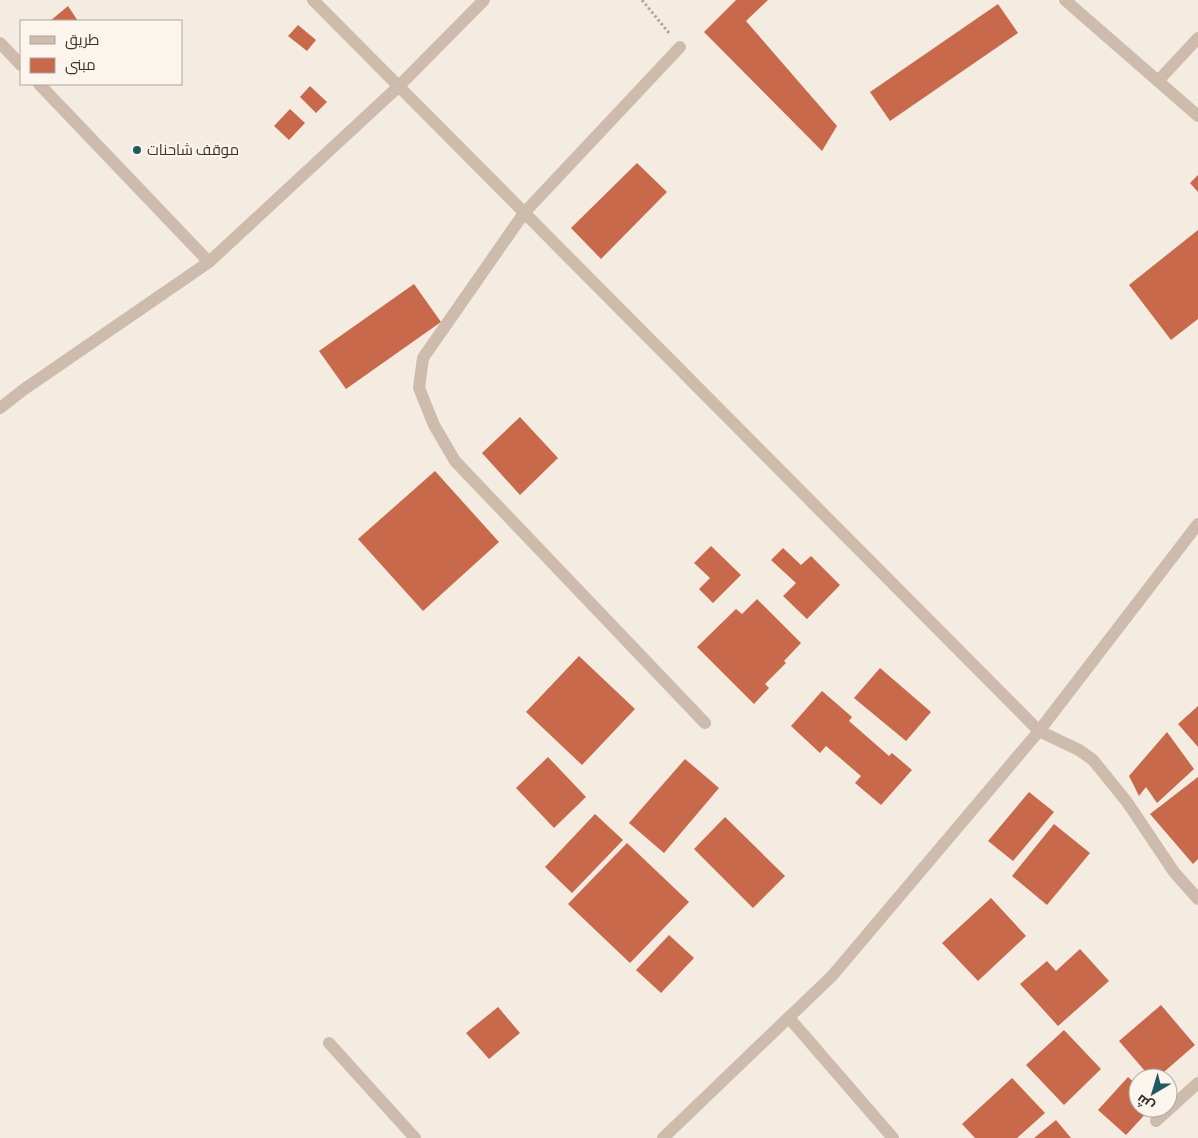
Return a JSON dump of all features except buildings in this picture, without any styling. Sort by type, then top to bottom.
[{"type":"street","points":[[313,0],[1039,731],[1079,750],[1093,760],[1127,802],[1174,872],[1198,899]]},
{"type":"street","points":[[0,408],[31,384],[209,262],[399,86],[484,0]]},
{"type":"street","points":[[1065,0],[1198,116]]},
{"type":"street","points":[[1158,81],[1198,38]]},
{"type":"street","points":[[0,43],[20,64]]},
{"type":"street","points":[[680,47],[524,213],[423,358],[419,388],[434,425],[455,461],[705,722]]},
{"type":"street","points":[[40,85],[209,262]]},
{"type":"street","points":[[663,1138],[790,1019],[832,976],[1039,731],[1198,524]]},
{"type":"street","points":[[790,1019],[893,1138]]},
{"type":"street","points":[[329,1043],[415,1138]]},
{"type":"street","points":[[1156,1121],[1198,1083]]},
{"type":"path","points":[[642,0],[680,47]]},
{"type":"place","name":"موقف شاحنات","points":[[137,150]]}]
